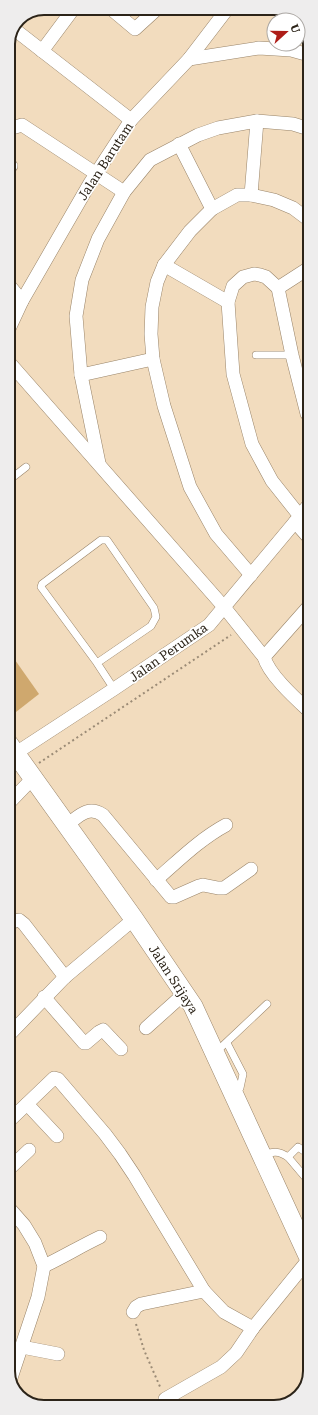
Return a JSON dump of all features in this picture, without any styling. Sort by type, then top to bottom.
[{"type":"street","points":[[42,51],[69,15]]},
{"type":"street","points":[[118,15],[135,29],[150,15]]},
{"type":"street","name":"Jalan Barutam","points":[[15,316],[22,301],[96,173],[131,120],[189,59],[222,15]]},
{"type":"street","points":[[18,32],[131,120]]},
{"type":"street","points":[[189,59],[259,48],[290,50],[303,53]]},
{"type":"street","points":[[99,463],[81,375],[76,316],[82,280],[98,240],[124,192],[150,160],[198,135],[218,128],[258,121],[293,124],[303,127]]},
{"type":"street","points":[[251,195],[258,121]]},
{"type":"street","points":[[15,127],[22,125],[124,192]]},
{"type":"street","points":[[179,144],[212,209]]},
{"type":"street","points":[[251,575],[216,534],[190,487],[164,406],[153,359],[151,334],[152,307],[157,282],[164,265],[190,231],[212,209],[237,195],[251,195],[274,200],[294,208],[303,215]]},
{"type":"street","points":[[164,265],[228,302]]},
{"type":"street","points":[[278,288],[303,272]]},
{"type":"street","points":[[303,398],[278,288],[266,277],[254,274],[243,277],[234,286],[228,302],[233,374],[252,444],[272,481],[303,528]]},
{"type":"street","points":[[15,292],[22,301]]},
{"type":"street","points":[[81,375],[153,359]]},
{"type":"street","points":[[15,369],[224,607],[264,656],[265,662],[272,674],[303,705]]},
{"type":"street","name":"Jalan Perumka","points":[[15,746],[114,689],[209,625],[303,512]]},
{"type":"street","points":[[264,656],[303,613]]},
{"type":"street","name":"Jalan Srijaya","points":[[15,752],[134,919],[221,1048],[233,1093],[303,1245]]},
{"type":"street","points":[[15,794],[30,774]]},
{"type":"street","points":[[66,825],[85,812],[91,810],[97,811],[103,815],[166,892],[173,898],[203,885],[224,888],[251,869]]},
{"type":"street","points":[[156,880],[198,844],[226,825]]},
{"type":"street","points":[[15,1028],[65,977],[134,919]]},
{"type":"street","points":[[15,921],[19,920],[24,924],[65,977]]},
{"type":"street","points":[[146,1028],[185,993]]},
{"type":"street","points":[[44,997],[84,1043],[103,1030],[121,1049]]},
{"type":"street","points":[[15,1115],[54,1078],[58,1079],[120,1154],[204,1291],[224,1312],[253,1328]]},
{"type":"street","points":[[27,1104],[57,1136]]},
{"type":"street","points":[[15,1163],[29,1150]]},
{"type":"street","points":[[15,1215],[24,1225],[35,1243],[44,1266],[38,1297],[15,1367]]},
{"type":"street","points":[[44,1266],[66,1256],[80,1246],[100,1237]]},
{"type":"street","points":[[172,1400],[221,1366],[236,1352],[253,1328],[303,1268]]},
{"type":"street","points":[[133,1312],[136,1306],[141,1304],[204,1291]]},
{"type":"street","points":[[22,1347],[58,1354]]},
{"type":"lane","points":[[256,355],[292,355]]},
{"type":"lane","points":[[15,476],[26,467]]},
{"type":"lane","points":[[97,663],[151,626],[156,617],[154,608],[107,540],[104,539],[42,584],[43,590],[97,663],[114,689]]},
{"type":"lane","points":[[221,1048],[266,1004]]},
{"type":"lane","points":[[288,1157],[298,1146],[303,1150]]},
{"type":"lane","points":[[262,1156],[274,1151],[281,1152],[288,1157],[303,1175]]},
{"type":"path","points":[[30,774],[241,628]]},
{"type":"path","points":[[133,1312],[144,1350],[167,1400]]},
{"type":"building","points":[[15,660],[39,694],[16,712],[15,711]]}]
